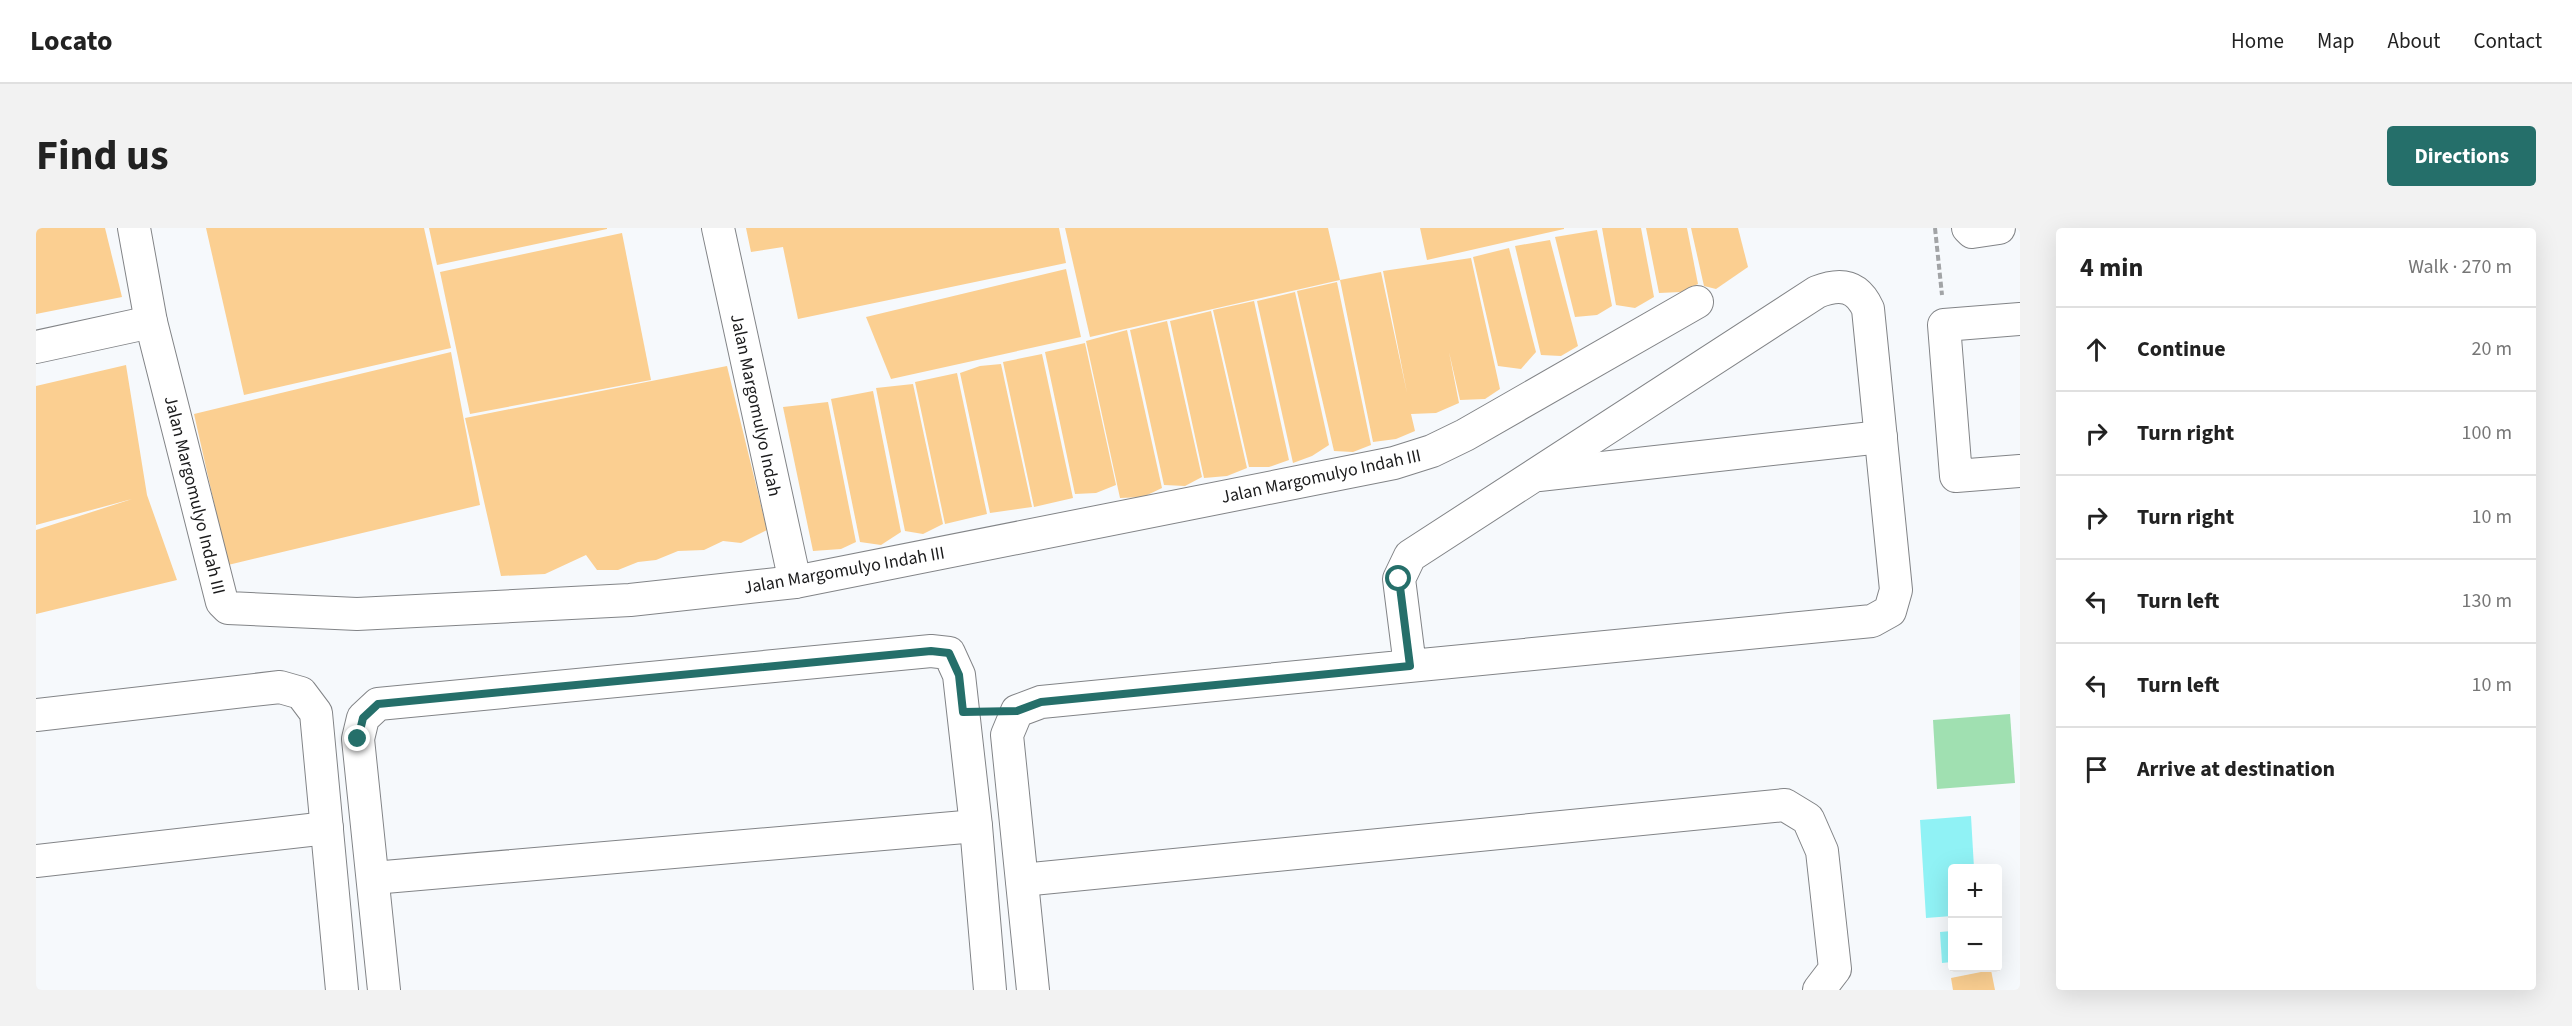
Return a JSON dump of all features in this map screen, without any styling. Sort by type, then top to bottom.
[{"type":"street","name":"Jalan Margomulyo Indah III","points":[[134,228],[151,322],[218,592],[222,602],[228,608],[357,614],[630,600],[795,582],[1394,464],[1432,451],[1465,435],[1697,302]]},
{"type":"street","name":"Jalan Margomulyo Indah","points":[[718,228],[795,582]]},
{"type":"street","points":[[1968,228],[1972,232],[1999,228]]},
{"type":"street","points":[[963,712],[1017,711],[1041,702],[1872,621],[1890,611],[1896,590],[1868,309],[1863,297],[1852,289],[1831,287],[1816,292],[1410,556],[1399,579],[1410,666]]},
{"type":"street","points":[[2020,319],[1944,325],[1956,476],[2020,471]]},
{"type":"street","points":[[36,347],[151,322]]},
{"type":"street","points":[[1532,476],[1881,437]]},
{"type":"street","points":[[384,990],[358,739],[363,718],[378,704],[931,651],[949,653],[959,675],[976,826],[990,990]]},
{"type":"street","points":[[36,715],[280,687],[301,693],[316,713],[342,990]]},
{"type":"street","points":[[1017,711],[1007,735],[1033,990]]},
{"type":"street","points":[[1022,880],[1785,805],[1808,819],[1822,851],[1835,969],[1819,990]]},
{"type":"street","points":[[373,878],[976,826]]},
{"type":"street","points":[[36,861],[327,828]]},
{"type":"path","points":[[1935,228],[1944,325]]},
{"type":"green space","points":[[2010,714],[2015,783],[1937,789],[1933,720]]},
{"type":"water","points":[[1971,816],[1974,864],[1948,864],[1948,916],[1926,918],[1920,820]]},
{"type":"water","points":[[1948,931],[1948,962],[1942,963],[1940,932]]},
{"type":"building","points":[[36,228],[105,228],[122,297],[36,314]]},
{"type":"building","points":[[206,228],[424,228],[451,348],[244,395]]},
{"type":"building","points":[[429,228],[607,228],[607,229],[437,265]]},
{"type":"building","points":[[746,228],[1059,228],[1066,263],[798,319],[783,247],[751,252]]},
{"type":"building","points":[[1065,228],[1328,228],[1340,280],[1090,337]]},
{"type":"building","points":[[1420,228],[1564,228],[1564,229],[1427,260]]},
{"type":"building","points":[[1602,228],[1641,228],[1654,297],[1635,308],[1616,305]]},
{"type":"building","points":[[1646,228],[1687,228],[1698,284],[1681,292],[1659,293]]},
{"type":"building","points":[[1691,228],[1738,228],[1748,267],[1716,289],[1704,286]]},
{"type":"building","points":[[1597,230],[1612,306],[1597,315],[1575,317],[1555,237]]},
{"type":"building","points":[[622,233],[651,380],[470,414],[440,272]]},
{"type":"building","points":[[1550,240],[1578,346],[1561,356],[1541,355],[1515,246]]},
{"type":"building","points":[[1509,248],[1536,352],[1521,369],[1498,366],[1473,257]]},
{"type":"building","points":[[1471,258],[1500,389],[1485,399],[1460,400],[1449,352],[1459,403],[1436,413],[1411,414],[1415,431],[1396,439],[1373,442],[1340,280],[1381,272],[1407,393],[1383,271]]},
{"type":"building","points":[[1066,269],[1081,337],[891,379],[866,317]]},
{"type":"building","points":[[1337,282],[1371,445],[1353,452],[1334,451],[1297,291]]},
{"type":"building","points":[[1295,292],[1329,445],[1312,456],[1293,463],[1257,301]]},
{"type":"building","points":[[1254,301],[1289,460],[1269,467],[1249,467],[1213,310]]},
{"type":"building","points":[[1211,311],[1247,468],[1227,476],[1204,478],[1170,321]]},
{"type":"building","points":[[1167,321],[1202,477],[1185,486],[1164,485],[1130,330]]},
{"type":"building","points":[[1127,330],[1162,488],[1143,497],[1120,498],[1086,341]]},
{"type":"building","points":[[1085,343],[1116,485],[1096,493],[1075,494],[1045,352]]},
{"type":"building","points":[[451,352],[480,505],[228,565],[194,414]]},
{"type":"building","points":[[1042,354],[1073,498],[1034,507],[1003,362]]},
{"type":"building","points":[[1001,364],[1032,507],[990,513],[960,373],[980,366]]},
{"type":"building","points":[[126,365],[147,495],[177,580],[36,614],[36,530],[132,499],[36,525],[36,386]]},
{"type":"building","points":[[727,366],[767,530],[741,543],[723,541],[704,550],[678,551],[656,560],[638,562],[618,570],[597,570],[586,555],[545,574],[501,576],[465,418]]},
{"type":"building","points":[[957,373],[987,514],[945,524],[915,382]]},
{"type":"building","points":[[913,384],[943,524],[923,534],[905,531],[876,388]]},
{"type":"building","points":[[873,391],[901,532],[881,545],[860,542],[831,399]]},
{"type":"building","points":[[828,402],[856,542],[841,549],[813,551],[783,407]]},
{"type":"building","points":[[1991,972],[1995,990],[1953,990],[1951,978]]},
{"type":"route","points":[[358,739],[363,718],[378,704],[931,651],[949,653],[959,675],[963,712],[1017,711],[1041,702],[1410,666],[1399,579]]}]
